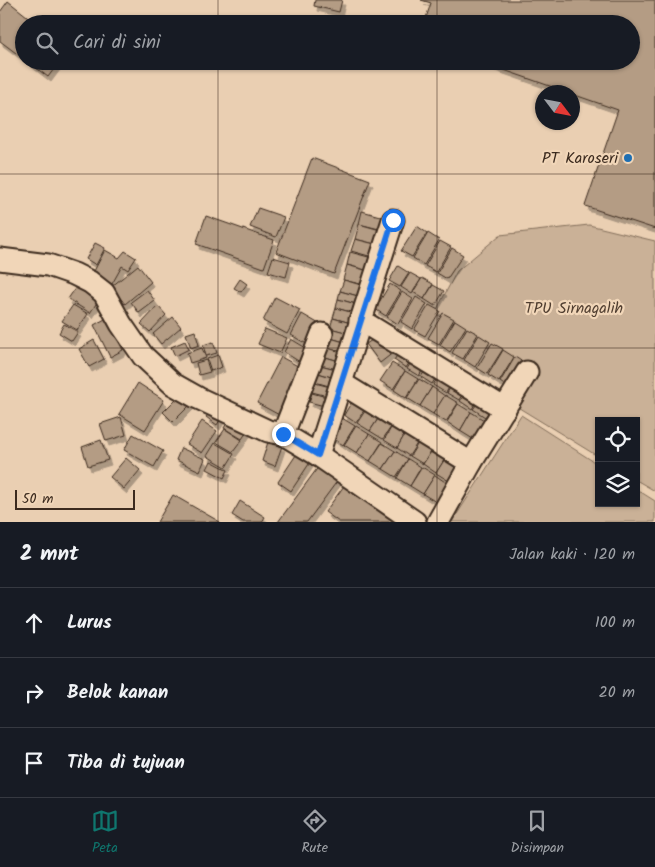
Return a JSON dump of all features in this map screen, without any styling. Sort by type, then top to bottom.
[{"type":"street","points":[[318,455],[393,220]]},
{"type":"street","points":[[0,259],[48,265],[90,282],[104,293],[121,324],[143,356],[173,384],[268,431],[283,434],[318,455],[415,522]]},
{"type":"street","points":[[360,320],[505,409]]},
{"type":"street","points":[[283,434],[322,334]]},
{"type":"street","points":[[438,522],[471,463],[528,372]]},
{"type":"street","points":[[341,383],[471,463]]},
{"type":"green space","name":"TPU Sirnagalih","points":[[589,225],[655,241],[655,491],[640,482],[640,417],[595,417],[595,455],[511,403],[529,374],[435,313],[457,271],[500,235]]},
{"type":"green space","points":[[521,415],[595,462],[595,507],[640,507],[640,492],[655,501],[655,522],[452,522]]},
{"type":"building","points":[[315,0],[342,0],[339,12],[314,6]]},
{"type":"building","name":"PT Karoseri","points":[[421,0],[655,0],[655,229],[585,206],[618,110],[580,97],[580,85],[547,85],[504,70],[640,70],[640,15],[427,15],[431,3]]},
{"type":"building","points":[[8,1],[26,15],[15,15],[15,52],[0,41],[0,12]]},
{"type":"building","points":[[39,70],[53,70],[48,77]]},
{"type":"building","points":[[312,158],[370,180],[334,274],[276,252]]},
{"type":"building","points":[[258,208],[284,217],[276,237],[250,227]]},
{"type":"building","points":[[362,211],[387,218],[383,230],[359,224]]},
{"type":"building","points":[[206,216],[274,240],[264,268],[196,244]]},
{"type":"building","points":[[359,224],[384,231],[379,245],[355,239]]},
{"type":"building","points":[[417,226],[427,233],[412,257],[401,251]]},
{"type":"building","points":[[428,233],[439,240],[424,265],[413,258]]},
{"type":"building","points":[[355,239],[379,245],[376,258],[351,251]]},
{"type":"building","points":[[440,241],[451,247],[436,272],[425,266]]},
{"type":"building","points":[[95,243],[105,248],[96,265],[86,259]]},
{"type":"building","points":[[452,248],[463,255],[447,279],[437,273]]},
{"type":"building","points":[[105,250],[119,258],[125,251],[136,258],[128,270],[122,266],[112,284],[93,273]]},
{"type":"building","points":[[350,252],[376,259],[373,272],[347,265]]},
{"type":"building","points":[[273,257],[290,262],[286,277],[268,272]]},
{"type":"building","points":[[138,265],[151,282],[125,304],[111,287]]},
{"type":"building","points":[[347,265],[372,272],[369,286],[343,280]]},
{"type":"building","points":[[398,266],[409,273],[400,287],[389,281]]},
{"type":"building","points":[[410,273],[421,279],[412,294],[401,287]]},
{"type":"building","points":[[422,278],[433,284],[424,299],[413,292]]},
{"type":"building","points":[[240,279],[247,284],[241,292],[234,288]]},
{"type":"building","points":[[344,280],[368,287],[365,298],[340,291]]},
{"type":"building","points":[[390,284],[401,291],[386,316],[375,309]]},
{"type":"building","points":[[433,285],[444,291],[435,306],[424,299]]},
{"type":"building","points":[[76,287],[98,301],[90,313],[68,299]]},
{"type":"building","points":[[147,290],[155,301],[139,313],[131,302]]},
{"type":"building","points":[[340,291],[365,298],[363,306],[338,299]]},
{"type":"building","points":[[402,292],[413,299],[398,324],[387,317]]},
{"type":"building","points":[[275,297],[300,310],[287,334],[263,321]]},
{"type":"building","points":[[416,297],[427,304],[412,329],[401,322]]},
{"type":"building","points":[[338,299],[363,306],[361,315],[336,308]]},
{"type":"building","points":[[73,305],[88,314],[77,330],[62,321]]},
{"type":"building","points":[[429,305],[440,311],[425,336],[414,330]]},
{"type":"building","points":[[158,306],[166,315],[150,332],[141,324]]},
{"type":"building","points":[[336,308],[361,315],[358,325],[333,318]]},
{"type":"building","points":[[443,313],[454,319],[439,344],[428,338]]},
{"type":"building","points":[[302,314],[321,325],[310,346],[291,335]]},
{"type":"building","points":[[173,317],[181,327],[161,344],[153,334]]},
{"type":"building","points":[[107,318],[123,350],[110,357],[94,325]]},
{"type":"building","points":[[333,318],[358,325],[355,335],[330,328]]},
{"type":"building","points":[[455,320],[466,327],[450,352],[440,345]]},
{"type":"building","points":[[64,324],[78,332],[72,341],[59,333]]},
{"type":"building","points":[[330,328],[353,334],[351,344],[327,337]]},
{"type":"building","points":[[467,328],[478,334],[463,359],[452,353]]},
{"type":"building","points":[[265,329],[287,338],[280,353],[258,344]]},
{"type":"building","points":[[195,331],[199,345],[191,348],[186,334]]},
{"type":"building","points":[[381,334],[394,352],[380,363],[366,344]]},
{"type":"building","points":[[479,335],[490,342],[475,367],[464,360]]},
{"type":"building","points":[[327,337],[351,344],[348,354],[324,347]]},
{"type":"building","points":[[291,339],[311,351],[303,364],[284,352]]},
{"type":"building","points":[[94,340],[104,359],[89,367],[79,349]]},
{"type":"building","points":[[185,341],[189,349],[175,356],[171,347]]},
{"type":"building","points":[[213,342],[217,353],[206,356],[203,345]]},
{"type":"building","points":[[492,343],[503,349],[487,374],[477,368]]},
{"type":"building","points":[[324,347],[348,354],[346,363],[322,356]]},
{"type":"building","points":[[202,348],[206,358],[190,363],[187,353]]},
{"type":"building","points":[[401,350],[413,357],[406,368],[394,360]]},
{"type":"building","points":[[503,350],[514,357],[499,382],[488,375]]},
{"type":"building","points":[[218,355],[222,367],[211,371],[207,359]]},
{"type":"building","points":[[322,356],[346,363],[344,371],[320,365]]},
{"type":"building","points":[[281,357],[307,371],[283,417],[257,403]]},
{"type":"building","points":[[414,357],[426,364],[419,376],[407,369]]},
{"type":"building","points":[[515,357],[526,364],[510,389],[500,382]]},
{"type":"building","points":[[206,360],[210,372],[199,375],[196,363]]},
{"type":"building","points":[[392,363],[405,371],[393,389],[380,381]]},
{"type":"building","points":[[429,364],[440,371],[432,384],[421,377]]},
{"type":"building","points":[[320,365],[344,371],[341,380],[318,373]]},
{"type":"building","points":[[405,371],[418,379],[406,398],[394,390]]},
{"type":"building","points":[[318,373],[341,380],[339,389],[315,382]]},
{"type":"building","points":[[441,373],[453,380],[446,393],[433,385]]},
{"type":"building","points":[[419,379],[432,387],[420,406],[407,398]]},
{"type":"building","points":[[454,381],[466,388],[459,400],[447,393]]},
{"type":"building","points":[[138,383],[164,400],[145,430],[119,414]]},
{"type":"building","points":[[315,383],[338,389],[335,398],[312,392]]},
{"type":"building","points":[[432,387],[445,396],[433,414],[420,406]]},
{"type":"building","points":[[468,389],[480,396],[472,409],[460,401]]},
{"type":"building","points":[[312,393],[334,399],[332,408],[309,402]]},
{"type":"building","points":[[181,394],[191,404],[173,422],[163,412]]},
{"type":"building","points":[[445,395],[458,403],[446,422],[433,414]]},
{"type":"building","points":[[355,396],[368,404],[356,423],[344,415]]},
{"type":"building","points":[[482,398],[493,406],[485,417],[473,409]]},
{"type":"building","points":[[458,404],[471,412],[460,431],[447,422]]},
{"type":"building","points":[[369,405],[382,413],[370,431],[357,423]]},
{"type":"building","points":[[213,408],[223,415],[217,425],[206,417]]},
{"type":"building","points":[[471,412],[484,420],[473,439],[460,431]]},
{"type":"building","points":[[382,413],[395,421],[383,439],[370,431]]},
{"type":"building","points":[[232,415],[250,427],[242,439],[224,428]]},
{"type":"building","points":[[121,417],[126,435],[106,441],[100,424]]},
{"type":"building","points":[[342,418],[355,426],[343,445],[330,436]]},
{"type":"building","points":[[202,421],[217,431],[202,453],[187,444]]},
{"type":"building","points":[[395,421],[408,429],[397,448],[384,440]]},
{"type":"building","points":[[356,426],[369,434],[357,453],[344,445]]},
{"type":"building","points":[[225,429],[242,440],[233,452],[216,442]]},
{"type":"building","points":[[408,429],[421,437],[409,456],[397,448]]},
{"type":"building","points":[[133,434],[163,451],[154,467],[124,450]]},
{"type":"building","points":[[369,434],[382,442],[370,461],[357,453]]},
{"type":"building","points":[[422,437],[434,446],[423,464],[410,456]]},
{"type":"building","points":[[101,440],[108,460],[88,466],[82,447]]},
{"type":"building","points":[[268,442],[282,446],[275,466],[262,461]]},
{"type":"building","points":[[215,443],[234,454],[226,467],[207,456]]},
{"type":"building","points":[[382,443],[395,451],[383,469],[370,461]]},
{"type":"building","points":[[435,446],[448,454],[436,473],[423,464]]},
{"type":"building","points":[[181,448],[205,459],[200,471],[176,460]]},
{"type":"building","points":[[395,451],[408,459],[396,477],[383,469]]},
{"type":"building","points":[[298,452],[311,461],[291,491],[278,482]]},
{"type":"building","points":[[448,454],[461,462],[449,481],[436,473]]},
{"type":"building","points":[[126,458],[140,470],[124,489],[110,477]]},
{"type":"building","points":[[408,459],[421,467],[410,486],[397,478]]},
{"type":"building","points":[[211,461],[228,470],[224,478],[207,469]]},
{"type":"building","points":[[319,466],[338,480],[307,522],[278,522]]},
{"type":"building","points":[[422,467],[435,475],[423,494],[410,486]]},
{"type":"building","points":[[435,475],[448,484],[436,502],[423,494]]},
{"type":"building","points":[[349,479],[408,522],[339,522],[325,512]]},
{"type":"building","points":[[173,495],[220,522],[157,522]]},
{"type":"building","points":[[240,501],[265,517],[262,522],[243,522],[232,515]]},
{"type":"place","name":"PT Karoseri","points":[[628,158]]},
{"type":"route","points":[[283,434],[318,455],[393,220]]}]
